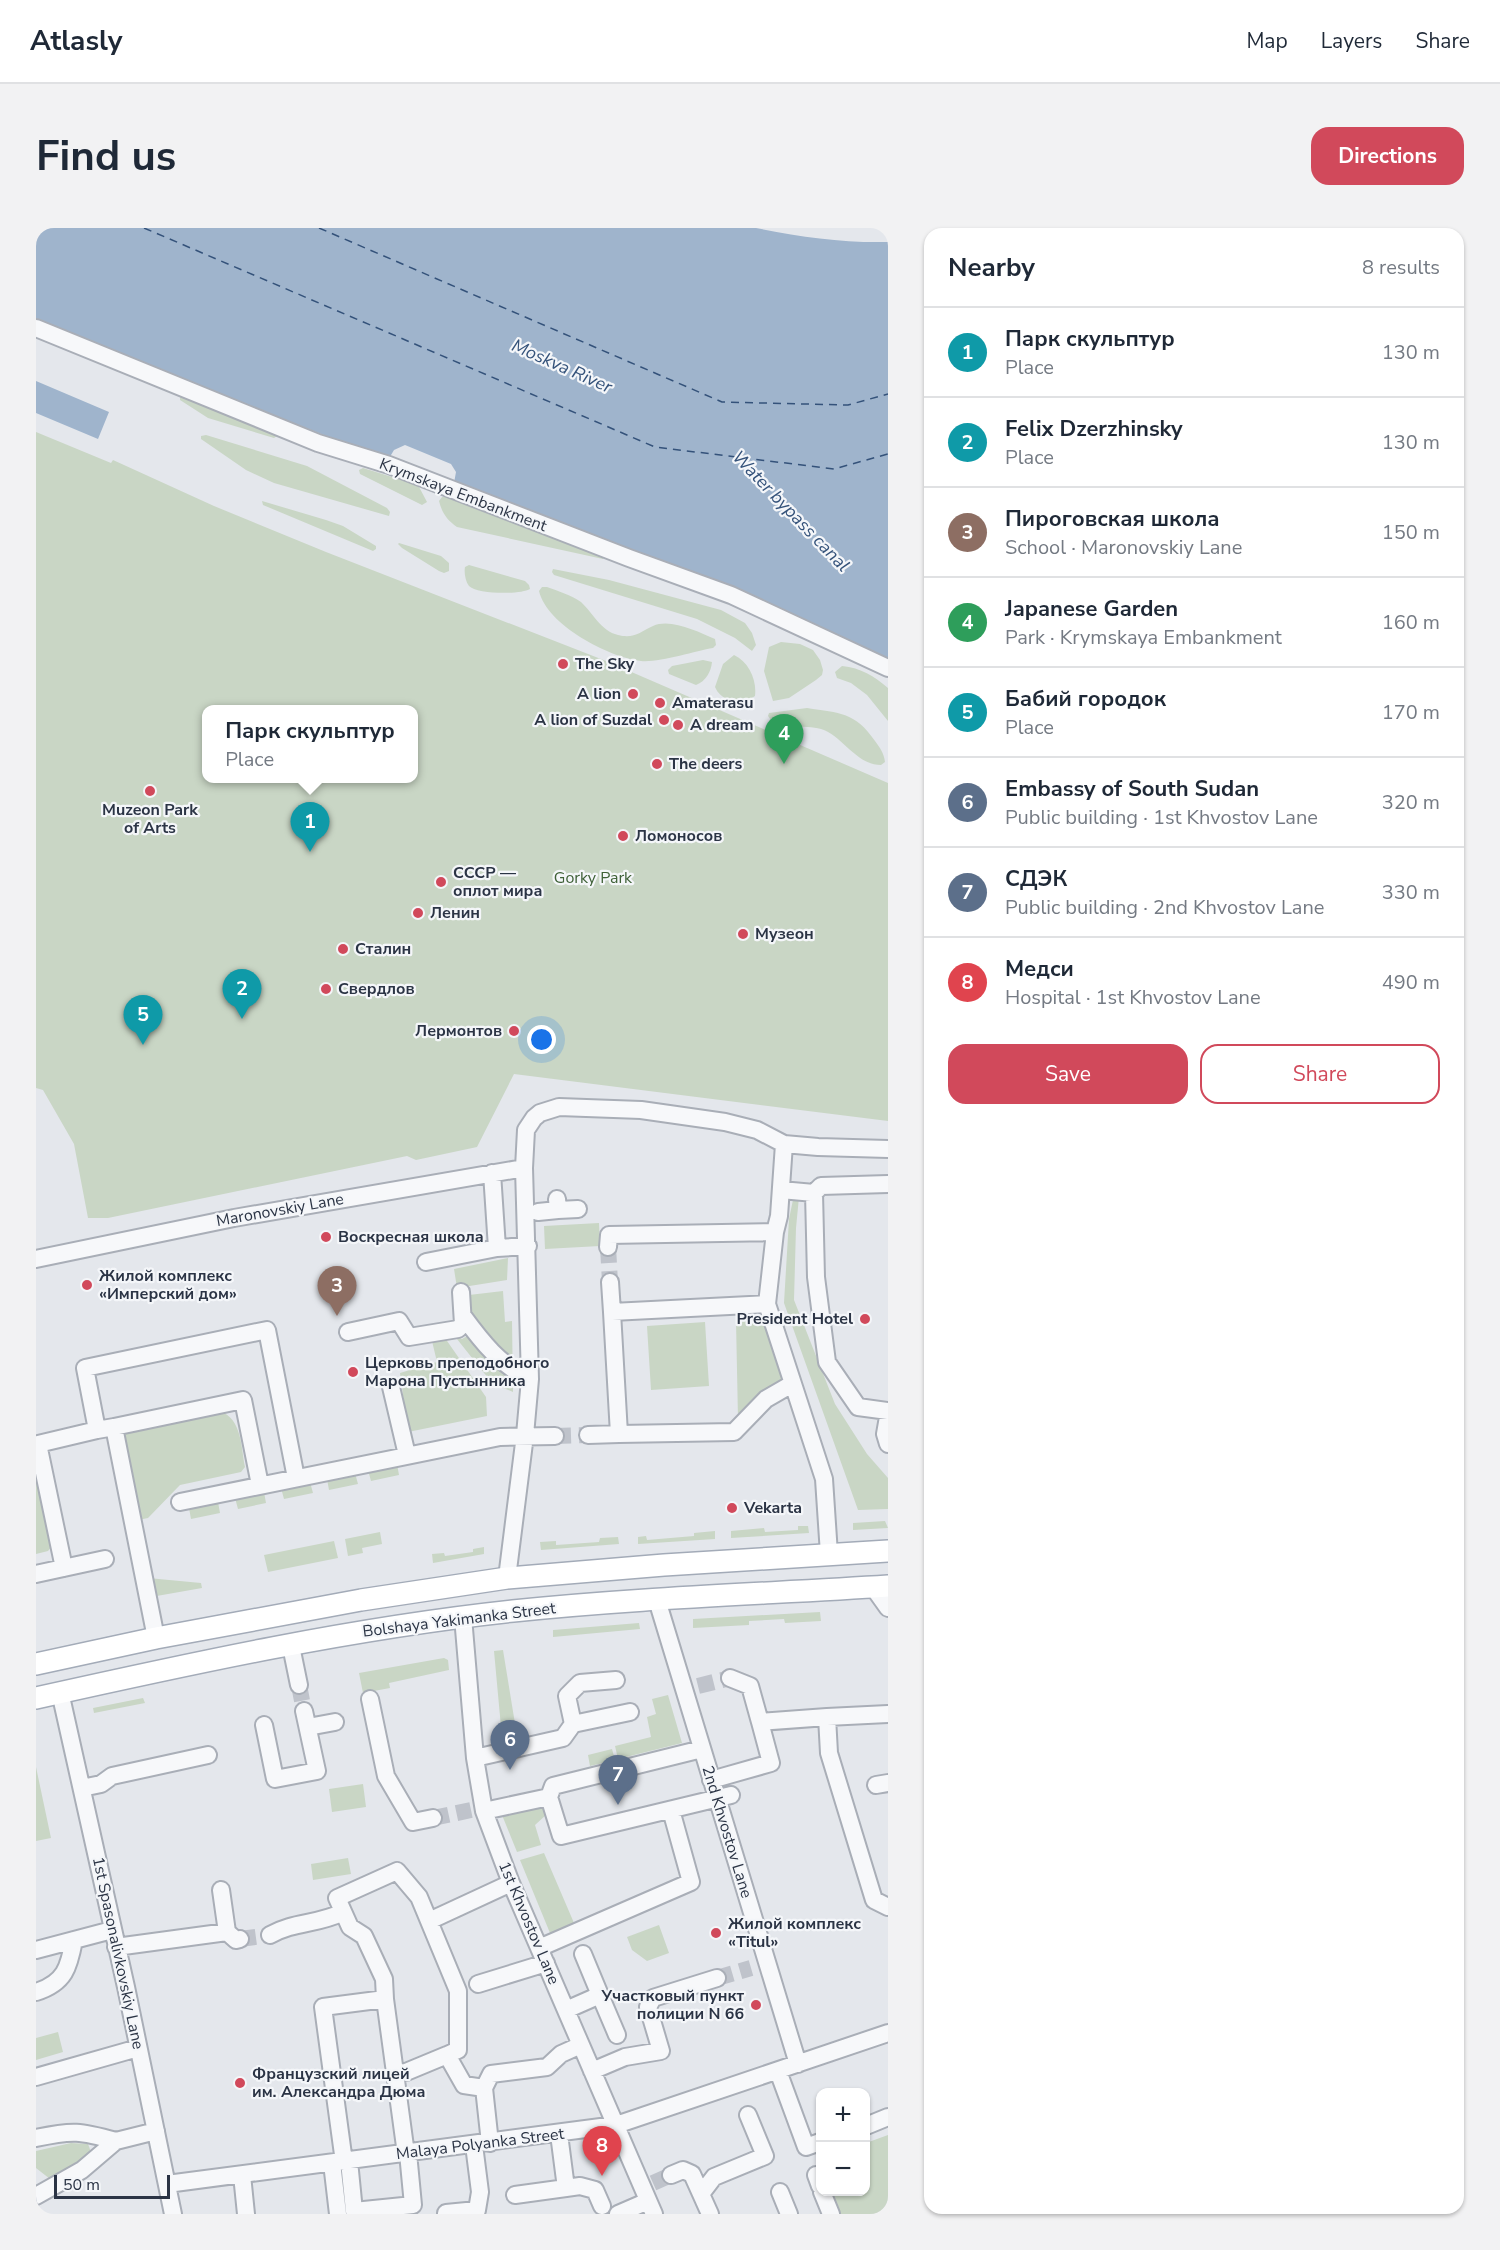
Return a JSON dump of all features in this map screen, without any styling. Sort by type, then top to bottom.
[{"type":"main road","name":"Bolshaya Yakimanka Street","points":[[36,1664],[156,1638],[361,1600],[507,1578],[664,1565],[888,1551]]},
{"type":"main road","name":"Bolshaya Yakimanka Street","points":[[36,1698],[291,1646],[463,1617],[657,1600],[880,1587]]},
{"type":"street","name":"Krymskaya Embankment","points":[[36,328],[318,443],[389,465],[731,595],[888,668]]},
{"type":"street","points":[[507,1578],[530,1379],[524,1168],[526,1130],[534,1118],[540,1113],[559,1107],[641,1110],[724,1122],[757,1130],[784,1144],[888,1149]]},
{"type":"street","points":[[784,1144],[779,1216],[767,1304],[824,1479],[829,1554]]},
{"type":"street","name":"Maronovskiy Lane","points":[[36,1259],[234,1218],[524,1168]]},
{"type":"street","points":[[492,1173],[497,1248]]},
{"type":"street","points":[[888,1184],[821,1185],[814,1193],[816,1277],[827,1362],[858,1407],[888,1411]]},
{"type":"street","points":[[781,1190],[814,1193]]},
{"type":"street","points":[[538,1212],[558,1205],[578,1209]]},
{"type":"street","points":[[608,1247],[609,1235],[776,1232]]},
{"type":"street","points":[[426,1262],[497,1248],[528,1246]]},
{"type":"street","points":[[610,1282],[619,1434]]},
{"type":"street","points":[[348,1332],[399,1321],[409,1337],[458,1329],[463,1324],[461,1292]]},
{"type":"street","points":[[612,1312],[767,1304]]},
{"type":"street","points":[[463,1316],[487,1348],[514,1371],[530,1379]]},
{"type":"street","points":[[156,1638],[106,1428],[85,1368],[267,1330],[296,1478]]},
{"type":"street","points":[[588,1436],[734,1432],[766,1399],[792,1384]]},
{"type":"street","points":[[391,1387],[407,1455]]},
{"type":"street","points":[[64,1568],[38,1444],[243,1400],[260,1485]]},
{"type":"street","points":[[888,1418],[885,1434],[888,1444]]},
{"type":"street","points":[[180,1502],[500,1437],[555,1436]]},
{"type":"street","points":[[36,1574],[105,1559]]},
{"type":"street","points":[[880,1587],[888,1608]]},
{"type":"street","name":"2nd Khvostov Lane","points":[[657,1600],[691,1688],[702,1749],[711,1779],[724,1797],[759,1966],[798,2064]]},
{"type":"street","name":"1st Khvostov Lane","points":[[463,1617],[479,1810],[649,2196]]},
{"type":"street","points":[[291,1646],[299,1684]]},
{"type":"street","points":[[711,1779],[771,1763],[750,1686],[730,1678]]},
{"type":"street","points":[[475,1758],[564,1738],[573,1724],[567,1696],[580,1683],[616,1680]]},
{"type":"street","name":"1st Spasonalivkovskiy Lane","points":[[60,1692],[173,2214]]},
{"type":"street","points":[[370,1699],[386,1776],[413,1822],[433,1818]]},
{"type":"street","points":[[573,1724],[630,1712]]},
{"type":"street","points":[[760,1722],[888,1714]]},
{"type":"street","points":[[827,1717],[829,1753],[874,1900],[888,1907]]},
{"type":"street","points":[[264,1725],[275,1779],[316,1771],[306,1719],[335,1722]]},
{"type":"street","points":[[702,1749],[553,1786],[549,1797],[561,1836],[724,1797]]},
{"type":"street","points":[[82,1788],[100,1784],[112,1776],[208,1755]]},
{"type":"street","points":[[479,1810],[549,1797]]},
{"type":"street","points":[[478,1984],[692,1882],[671,1810]]},
{"type":"street","points":[[385,1999],[323,2007],[342,2162],[354,2211],[413,2205],[407,2153],[395,2073],[385,1999],[384,1979],[364,1936],[350,1927],[337,1898],[398,1870],[418,1897],[458,1991],[458,2050],[406,2072],[395,2073]]},
{"type":"street","points":[[429,1921],[511,1883]]},
{"type":"street","points":[[116,1947],[234,1935],[221,1890]]},
{"type":"street","points":[[270,1935],[285,1926],[327,1920],[343,1912]]},
{"type":"street","points":[[36,1950],[112,1930]]},
{"type":"street","points":[[36,1992],[57,1982],[69,1966],[74,1940]]},
{"type":"street","points":[[583,1954],[617,2035]]},
{"type":"street","points":[[592,2071],[625,2057],[661,2051],[648,2007],[653,1998],[717,1978]]},
{"type":"street","points":[[566,2010],[600,1995]]},
{"type":"street","name":"Malaya Polyanka Street","points":[[167,2184],[616,2125],[888,2033]]},
{"type":"street","points":[[446,2213],[477,2210],[480,2192],[484,2088],[491,2074],[547,2067],[561,2054],[581,2045]]},
{"type":"street","points":[[36,2077],[138,2048]]},
{"type":"street","points":[[447,2055],[464,2085],[484,2088]]},
{"type":"street","points":[[778,2071],[806,2147],[816,2143]]},
{"type":"street","points":[[701,2194],[714,2177],[765,2156],[748,2115]]},
{"type":"street","points":[[870,2124],[888,2117]]},
{"type":"street","points":[[36,2138],[81,2131],[116,2141]]},
{"type":"street","points":[[36,2196],[82,2170],[116,2141],[156,2131]]},
{"type":"street","points":[[559,2134],[566,2188]]},
{"type":"street","points":[[338,2214],[342,2162]]},
{"type":"street","points":[[671,2175],[683,2170],[692,2174],[710,2214]]},
{"type":"street","points":[[242,2175],[246,2214]]},
{"type":"street","points":[[515,2195],[580,2186],[595,2190],[602,2206]]},
{"type":"street","points":[[780,2193],[789,2214]]},
{"type":"street","points":[[618,2214],[649,2196]]},
{"type":"street","points":[[824,2196],[831,2214]]},
{"type":"green space","points":[[180,395],[277,433],[277,436],[274,438],[208,418],[180,400]]},
{"type":"green space","name":"Gorky Park","points":[[36,432],[111,463],[113,460],[214,506],[326,552],[606,661],[888,783],[888,1121],[514,1074],[477,1147],[416,1160],[407,1156],[108,1218],[88,1218],[74,1144],[43,1090],[36,1088]]},
{"type":"green space","points":[[206,435],[307,466],[387,508],[390,512],[389,516],[274,483],[246,470],[201,439],[201,436]]},
{"type":"green space","points":[[363,468],[418,485],[427,502],[422,505],[360,474],[359,470]]},
{"type":"green space","points":[[442,497],[450,497],[604,556],[603,559],[457,527],[443,513],[439,501]]},
{"type":"green space","points":[[262,501],[343,526],[376,546],[376,549],[373,551],[263,505]]},
{"type":"green space","points":[[399,543],[441,556],[449,563],[449,571],[444,573],[439,571],[402,548]]},
{"type":"green space","points":[[469,565],[525,581],[530,589],[498,593],[473,589],[469,586],[465,576],[465,567]]},
{"type":"green space","points":[[553,569],[609,580],[721,610],[745,623],[756,645],[752,651],[735,638],[697,619],[554,575]]},
{"type":"green space","points":[[542,587],[564,593],[581,602],[602,626],[618,635],[633,635],[653,626],[668,624],[684,627],[715,639],[716,645],[713,648],[648,661],[612,653],[581,637],[554,616],[544,604],[539,591]]},
{"type":"green space","points":[[781,642],[800,644],[813,650],[823,670],[822,675],[816,680],[789,698],[773,701],[764,671],[769,647]]},
{"type":"green space","points":[[734,655],[748,667],[755,684],[755,696],[744,703],[727,700],[715,687],[723,664]]},
{"type":"green space","points":[[703,660],[712,662],[705,679],[696,685],[669,674],[668,670],[672,666]]},
{"type":"green space","points":[[842,666],[867,673],[888,688],[888,721],[867,695],[851,683],[837,678],[835,672]]},
{"type":"green space","points":[[807,708],[838,713],[861,724],[883,753],[885,762],[881,765],[864,760],[821,729],[785,726],[772,721],[768,716],[769,713]]},
{"type":"green space","points":[[794,1195],[799,1197],[794,1300],[835,1404],[867,1454],[888,1478],[888,1509],[858,1510],[784,1303],[789,1219]]},
{"type":"green space","points":[[599,1223],[600,1246],[545,1249],[544,1226]]},
{"type":"green space","points":[[508,1258],[507,1280],[457,1288],[454,1269]]},
{"type":"green space","points":[[503,1291],[505,1322],[512,1321],[513,1392],[492,1383],[453,1334],[462,1339],[471,1334],[469,1295]]},
{"type":"green space","points":[[757,1314],[764,1323],[783,1378],[738,1419],[736,1321],[740,1315]]},
{"type":"green space","points":[[705,1322],[709,1386],[651,1390],[647,1326]]},
{"type":"green space","points":[[445,1338],[486,1397],[487,1416],[408,1432],[400,1373],[437,1362],[432,1341]]},
{"type":"green space","points":[[220,1411],[233,1420],[237,1427],[245,1467],[241,1472],[180,1485],[148,1518],[138,1520],[121,1432]]},
{"type":"green space","points":[[36,1455],[53,1545],[48,1551],[36,1554]]},
{"type":"green space","points":[[397,1464],[399,1475],[371,1481],[368,1470]]},
{"type":"green space","points":[[355,1473],[358,1484],[329,1490],[327,1479]]},
{"type":"green space","points":[[310,1482],[313,1493],[284,1499],[281,1488]]},
{"type":"green space","points":[[264,1492],[266,1503],[238,1509],[235,1498]]},
{"type":"green space","points":[[218,1502],[220,1513],[191,1519],[189,1508]]},
{"type":"green space","points":[[885,1521],[888,1528],[853,1530],[853,1523]]},
{"type":"green space","points":[[798,1526],[808,1526],[809,1533],[731,1538],[731,1531],[764,1528],[765,1532],[798,1530]]},
{"type":"green space","points":[[715,1531],[715,1539],[638,1544],[638,1537],[646,1536],[647,1540],[694,1536],[694,1533]]},
{"type":"green space","points":[[380,1532],[382,1544],[362,1548],[363,1553],[348,1556],[345,1539]]},
{"type":"green space","points":[[618,1537],[619,1544],[541,1550],[540,1542],[556,1541],[556,1545],[599,1542],[600,1538]]},
{"type":"green space","points":[[334,1541],[338,1558],[268,1572],[264,1555]]},
{"type":"green space","points":[[484,1547],[484,1554],[433,1563],[432,1554],[444,1553],[445,1556],[473,1552],[473,1549]]},
{"type":"green space","points":[[148,1578],[201,1583],[202,1588],[151,1597]]},
{"type":"green space","points":[[820,1612],[821,1621],[785,1623],[784,1619],[749,1621],[749,1625],[693,1628],[693,1619]]},
{"type":"green space","points":[[639,1623],[640,1629],[553,1637],[553,1630]]},
{"type":"green space","points":[[503,1650],[517,1736],[502,1738],[494,1651]]},
{"type":"green space","points":[[444,1658],[448,1660],[449,1670],[389,1683],[390,1688],[363,1693],[359,1673]]},
{"type":"green space","points":[[668,1695],[682,1743],[618,1759],[615,1746],[651,1737],[647,1717],[656,1714],[652,1699]]},
{"type":"green space","points":[[143,1698],[145,1703],[94,1713],[93,1708]]},
{"type":"green space","points":[[612,1749],[615,1760],[590,1766],[588,1755]]},
{"type":"green space","points":[[36,1767],[51,1838],[36,1841]]},
{"type":"green space","points":[[363,1784],[366,1807],[332,1812],[329,1789]]},
{"type":"green space","points":[[543,1805],[546,1815],[535,1825],[541,1845],[517,1852],[502,1815]]},
{"type":"green space","points":[[544,1853],[574,1923],[550,1933],[520,1860]]},
{"type":"green space","points":[[348,1858],[351,1874],[313,1880],[311,1864]]},
{"type":"green space","points":[[659,1925],[669,1953],[647,1961],[632,1950],[627,1937]]},
{"type":"green space","points":[[58,2032],[63,2052],[36,2060],[36,2038]]},
{"type":"green space","points":[[888,2135],[888,2214],[833,2214],[822,2196],[870,2196],[870,2142]]},
{"type":"green space","points":[[71,2143],[88,2144],[91,2152],[83,2160],[50,2179],[36,2168],[36,2151]]},
{"type":"water","points":[[36,228],[756,228],[822,239],[888,242],[888,664],[454,483],[456,472],[451,464],[405,445],[394,450],[388,460],[131,360],[36,320]]},
{"type":"water","points":[[36,381],[109,412],[98,439],[36,413]]},
{"type":"ferry route","points":[[144,228],[655,447],[834,469],[888,454]]},
{"type":"ferry route","points":[[319,228],[722,402],[848,405],[888,394]]},
{"type":"tunnel","points":[[608,1247],[610,1282]]},
{"type":"tunnel","points":[[555,1436],[588,1435]]},
{"type":"tunnel","points":[[698,1686],[730,1678]]},
{"type":"tunnel","points":[[299,1685],[304,1711]]},
{"type":"tunnel","points":[[433,1818],[471,1810]]},
{"type":"tunnel","points":[[240,1939],[270,1935]]},
{"type":"tunnel","points":[[717,1978],[751,1968]]},
{"type":"tunnel","points":[[653,2183],[671,2175]]},
{"type":"place","name":"The Sky","points":[[563,664]]},
{"type":"place","name":"A lion","points":[[633,694]]},
{"type":"place","name":"Amaterasu","points":[[660,703]]},
{"type":"place","name":"A lion of Suzdal","points":[[664,720]]},
{"type":"place","name":"A dream","points":[[678,725]]},
{"type":"place","name":"The deers","points":[[657,764]]},
{"type":"place","name":"Japanese Garden","points":[[784,764]]},
{"type":"place","name":"Muzeon Park of Arts","points":[[150,791]]},
{"type":"place","name":"Ломоносов","points":[[623,836]]},
{"type":"place","name":"Парк скульптур","points":[[310,852]]},
{"type":"place","name":"СССР — оплот мира","points":[[441,882]]},
{"type":"place","name":"Ленин","points":[[418,913]]},
{"type":"place","name":"Музеон","points":[[743,934]]},
{"type":"place","name":"Сталин","points":[[343,949]]},
{"type":"place","name":"Свердлов","points":[[326,989]]},
{"type":"place","name":"Felix Dzerzhinsky","points":[[242,1019]]},
{"type":"place","name":"Лермонтов","points":[[514,1031]]},
{"type":"place","name":"Бабий городок","points":[[143,1045]]},
{"type":"place","name":"Воскресная школа","points":[[326,1237]]},
{"type":"place","name":"Жилой комплекс «Имперский дом»","points":[[87,1285]]},
{"type":"place","name":"Пироговская школа","points":[[337,1316]]},
{"type":"place","name":"President Hotel","points":[[865,1319]]},
{"type":"place","name":"Церковь преподобного Марона Пустынника","points":[[353,1372]]},
{"type":"place","name":"Vekarta","points":[[732,1508]]},
{"type":"place","name":"Embassy of South Sudan","points":[[510,1770]]},
{"type":"place","name":"СДЭК","points":[[618,1805]]},
{"type":"place","name":"Жилой комплекс «Titul»","points":[[716,1933]]},
{"type":"place","name":"Участковый пункт полиции N 66","points":[[756,2005]]},
{"type":"place","name":"Французский лицей им. Александра Дюма","points":[[240,2083]]},
{"type":"place","name":"Медси","points":[[602,2176]]},
{"type":"water label","name":"Moskva River","points":[[562,366]]},
{"type":"water label","name":"Water bypass canal","points":[[791,511]]}]
